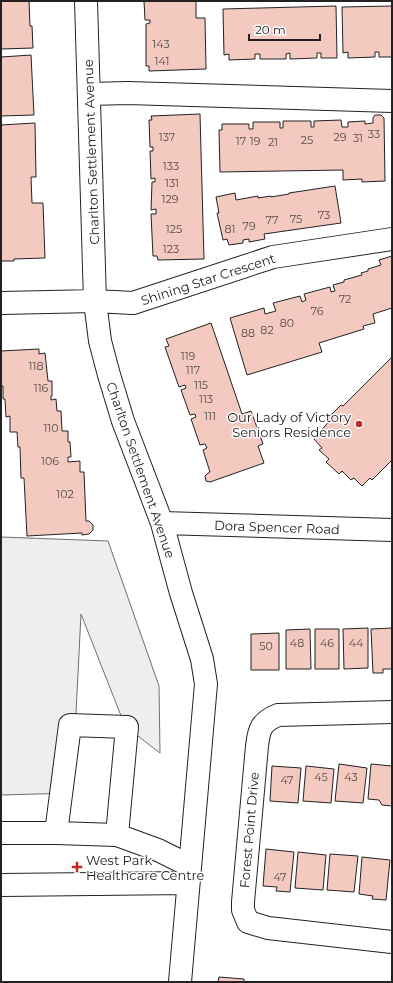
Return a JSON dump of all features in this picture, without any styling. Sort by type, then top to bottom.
[{"type":"street","name":"Charlton Settlement Avenue","points":[[86,1],[95,301],[100,341],[124,421],[162,524],[181,593],[202,659],[206,684],[180,982]]},
{"type":"street","points":[[89,94],[128,93],[392,101]]},
{"type":"street","name":"Shining Star Crescent","points":[[1,303],[95,301],[133,303],[273,257],[392,239]]},
{"type":"street","name":"Dora Spencer Road","points":[[162,524],[392,530]]},
{"type":"street","name":"Forest Point Drive","points":[[392,712],[278,715],[269,719],[261,726],[257,746],[243,902],[243,910],[248,922],[268,928],[392,942]]},
{"type":"street","points":[[56,833],[70,725],[127,727],[117,836]]},
{"type":"street","points":[[1,834],[56,833],[117,836],[158,850],[189,875]]},
{"type":"street","points":[[1,885],[189,875]]},
{"type":"shaded area","points":[[1,537],[108,541],[159,686],[160,753],[125,726],[81,614],[72,793],[1,795]]},
{"type":"building","points":[[1,1],[29,1],[33,48],[1,49]]},
{"type":"building","points":[[144,1],[196,1],[196,18],[205,18],[206,69],[149,71],[149,66],[146,66],[146,24],[150,23],[150,20],[145,20]]},
{"type":"building","points":[[336,6],[337,58],[321,58],[321,53],[317,53],[317,58],[290,59],[290,53],[286,54],[286,59],[260,59],[260,54],[255,54],[255,59],[229,60],[229,54],[224,55],[223,9]]},
{"type":"building","points":[[392,6],[392,57],[379,57],[379,52],[375,52],[375,57],[348,58],[348,52],[343,53],[342,7]]},
{"type":"building","points":[[31,55],[34,115],[1,116],[1,57]]},
{"type":"building","points":[[200,114],[204,259],[158,260],[157,256],[153,256],[151,214],[156,214],[156,209],[151,210],[152,182],[155,182],[155,178],[151,179],[150,151],[153,151],[153,147],[150,147],[149,120],[152,120],[151,116]]},
{"type":"building","points":[[375,115],[381,115],[384,118],[385,181],[362,182],[362,179],[343,180],[343,170],[220,172],[219,130],[222,130],[222,124],[249,124],[249,129],[253,129],[253,122],[280,122],[280,128],[283,128],[283,121],[311,121],[311,127],[314,127],[314,121],[341,120],[342,127],[348,127],[348,122],[365,121],[365,124],[373,123],[373,118]]},
{"type":"building","points":[[35,123],[36,177],[31,177],[32,203],[43,203],[45,258],[1,261],[1,125]]},
{"type":"building","points":[[335,186],[341,223],[264,234],[265,239],[249,242],[249,239],[243,240],[243,243],[229,245],[227,239],[223,240],[217,213],[219,213],[216,197],[235,193],[236,200],[258,196],[258,198],[271,197]]},
{"type":"building","points":[[392,256],[392,308],[373,314],[375,323],[363,326],[364,329],[319,343],[322,352],[247,375],[230,318],[264,308],[265,314],[276,311],[273,303],[300,296],[302,302],[306,300],[304,294],[330,287],[331,292],[335,291],[333,285],[362,275],[361,273],[368,271],[368,269],[381,265],[379,260]]},
{"type":"building","points":[[211,323],[242,414],[251,411],[263,444],[258,446],[264,463],[210,482],[206,481],[205,476],[210,472],[203,450],[207,448],[205,444],[200,445],[191,419],[196,417],[195,414],[190,415],[181,390],[186,388],[185,385],[179,387],[165,347],[169,346],[166,339]]},
{"type":"building","points":[[39,349],[39,354],[45,353],[48,381],[52,381],[51,400],[56,399],[57,411],[61,411],[62,431],[68,431],[68,442],[70,442],[71,457],[68,457],[68,462],[80,461],[80,472],[84,472],[86,521],[89,521],[93,525],[93,530],[89,534],[82,535],[82,533],[27,536],[24,478],[21,478],[20,447],[18,447],[17,432],[10,432],[10,416],[6,417],[5,399],[3,399],[3,386],[1,386],[1,351]]},
{"type":"building","name":"Our Lady of Victory Seniors Residence","points":[[392,357],[392,460],[372,480],[370,478],[362,486],[354,478],[351,480],[342,471],[339,474],[326,462],[329,459],[319,450],[322,448],[314,439],[331,419],[329,417],[341,405],[343,406]]},
{"type":"building","points":[[368,628],[368,668],[344,669],[343,629]]},
{"type":"building","points":[[392,628],[392,669],[383,669],[383,673],[373,673],[371,629]]},
{"type":"building","points":[[310,629],[311,669],[286,669],[286,630]]},
{"type":"building","points":[[315,629],[339,629],[339,669],[315,669]]},
{"type":"building","points":[[279,633],[279,670],[251,670],[251,634]]},
{"type":"building","points":[[339,764],[367,768],[363,803],[335,801]]},
{"type":"building","points":[[371,764],[392,766],[392,806],[382,805],[379,800],[368,799]]},
{"type":"building","points":[[272,766],[301,768],[298,803],[270,801]]},
{"type":"building","points":[[306,766],[334,769],[331,803],[303,801]]},
{"type":"building","points":[[266,849],[294,852],[290,892],[276,891],[277,887],[263,886]]},
{"type":"building","points":[[298,852],[326,855],[323,890],[295,888]]},
{"type":"building","points":[[330,854],[358,856],[354,892],[327,890]]},
{"type":"building","points":[[362,857],[390,860],[386,900],[372,899],[373,896],[359,894]]},
{"type":"building","points":[[219,977],[244,979],[244,982],[218,982]]},
{"type":"place","name":"Our Lady of Victory Seniors Residence","points":[[359,424]]},
{"type":"place","name":"West Park Healthcare Centre","points":[[77,867]]}]
